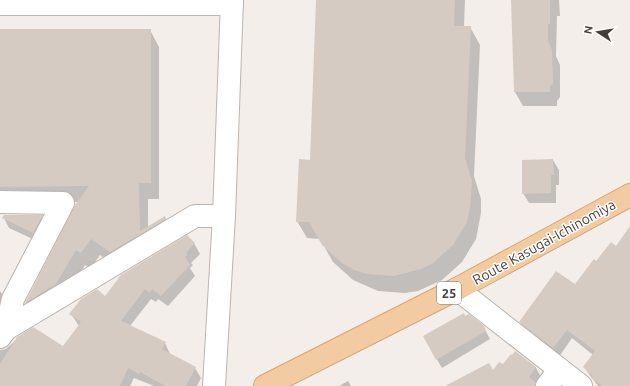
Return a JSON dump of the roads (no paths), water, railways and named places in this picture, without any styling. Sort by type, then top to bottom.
[{"type":"main road","name":"Route Kasugai-Ichinomiya","points":[[265,386],[457,289],[630,195]]},
{"type":"street","points":[[0,4],[232,2],[224,216],[214,386]]},
{"type":"street","points":[[0,202],[63,203],[13,299],[3,333]]},
{"type":"street","points":[[3,333],[195,216],[224,216]]},
{"type":"street","points":[[457,289],[553,378],[580,386]]}]
